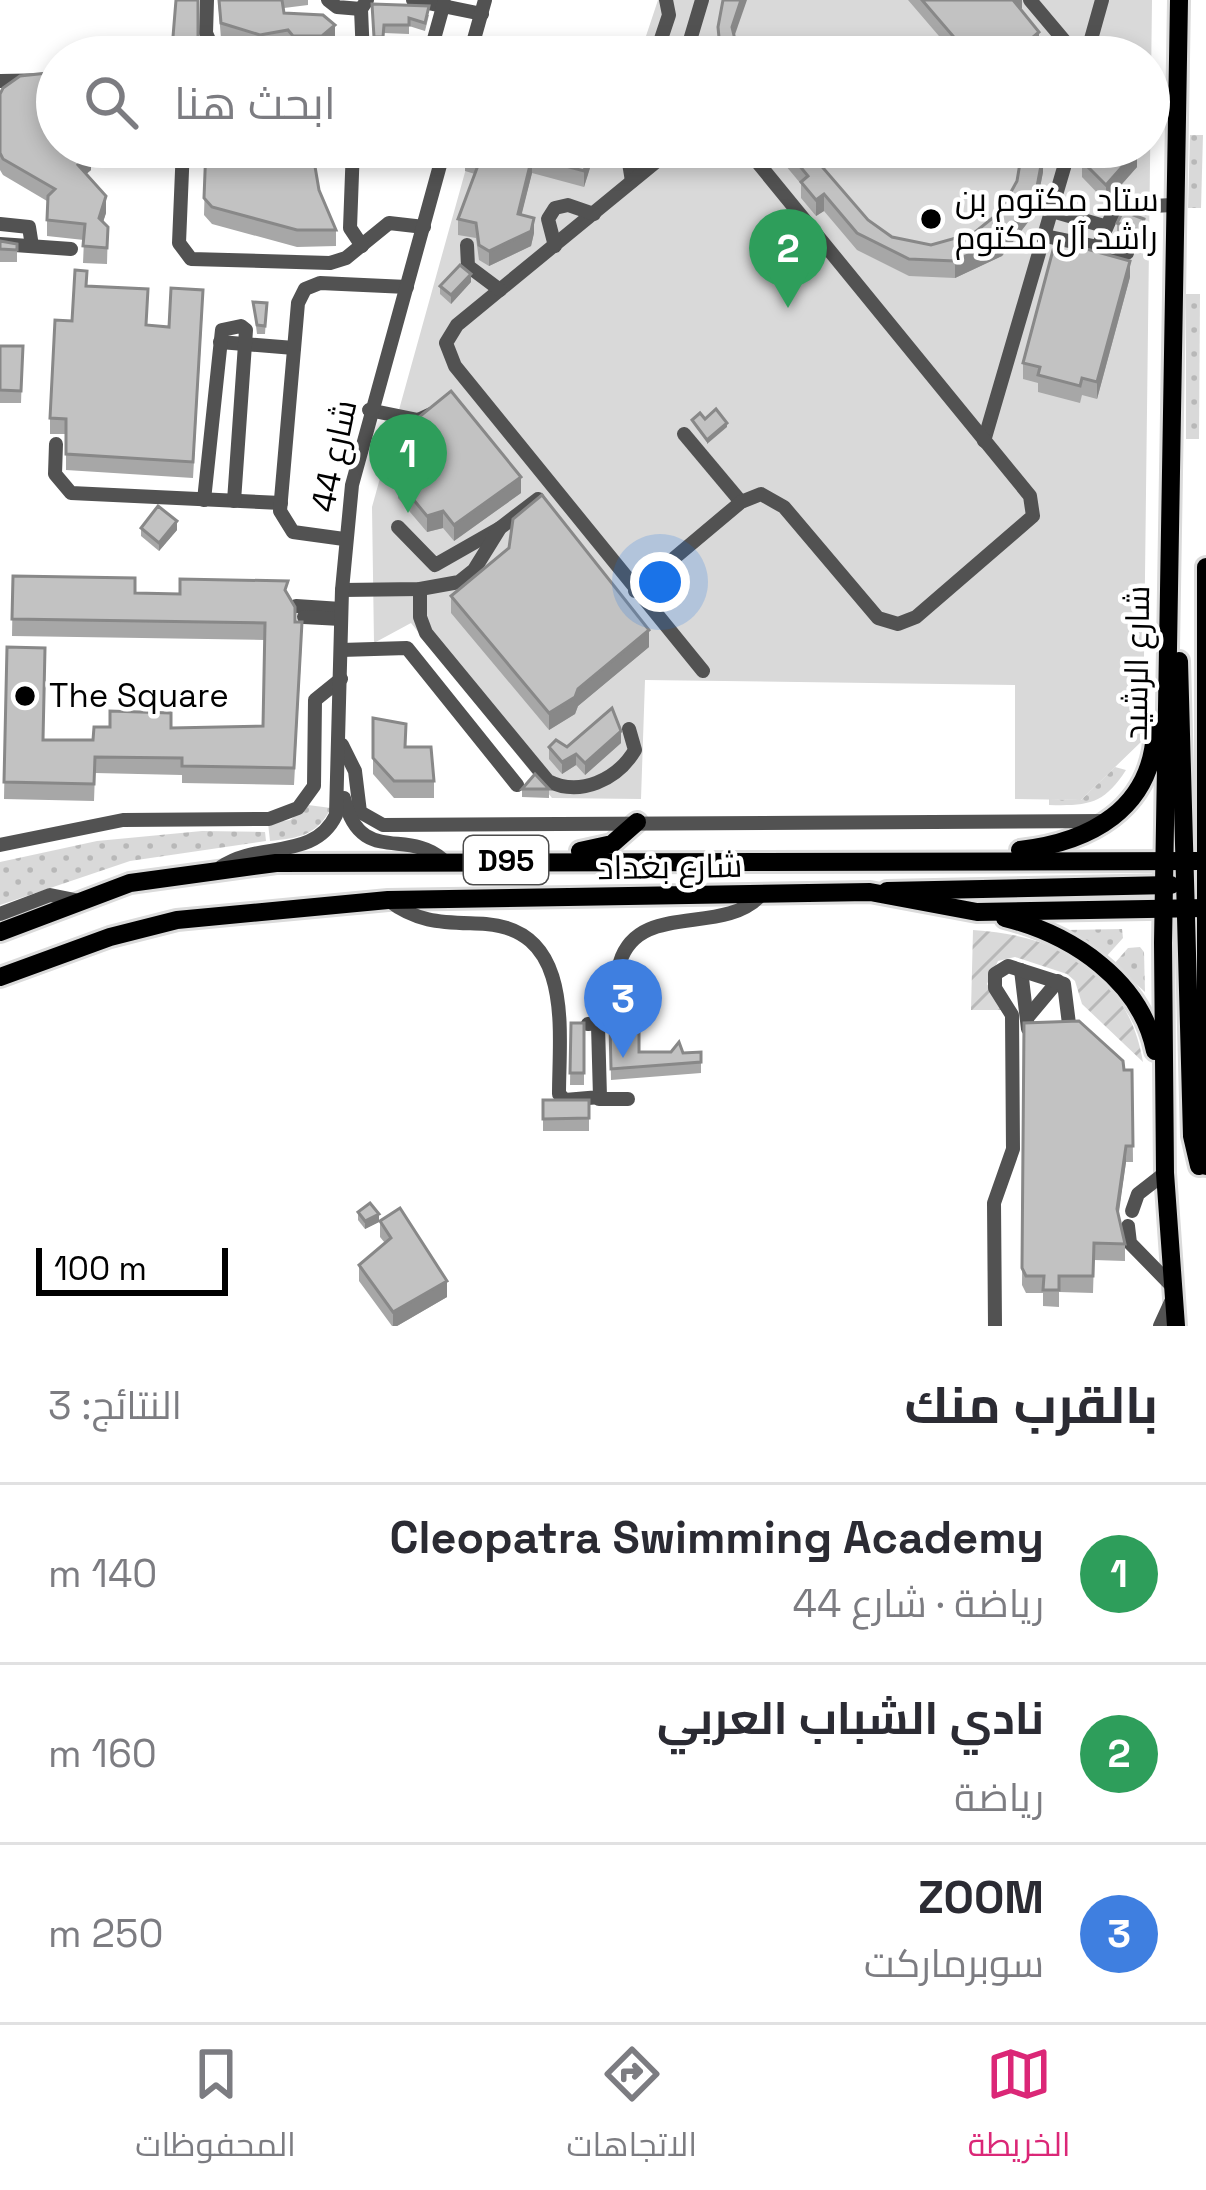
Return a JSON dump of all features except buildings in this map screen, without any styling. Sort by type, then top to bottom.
[{"type":"main road","name":"شارع الرشيد","points":[[1179,0],[1168,598],[1177,624],[1190,861]]},
{"type":"main road","points":[[942,858],[1056,846],[1112,821],[1142,783],[1155,742],[1155,586],[1169,518]]},
{"type":"main road","name":"شارع الرشيد","points":[[1176,1326],[1165,1173],[1163,909],[1164,885],[1190,861],[1205,736],[1206,567]]},
{"type":"main road","points":[[530,860],[612,844],[638,822]]},
{"type":"main road","name":"شارع بغداد","points":[[0,932],[130,883],[220,867],[442,859],[1190,861]]},
{"type":"main road","points":[[1190,861],[1198,885],[1192,1136],[1206,1177]]},
{"type":"main road","points":[[869,892],[1198,885]]},
{"type":"main road","name":"شارع بغداد","points":[[0,977],[110,937],[177,920],[388,900],[869,892],[923,906],[977,912],[1198,908]]},
{"type":"main road","points":[[1198,908],[1206,1166]]},
{"type":"main road","points":[[977,912],[1052,935],[1122,984],[1145,1015],[1163,1094]]},
{"type":"street","points":[[207,0],[207,36]]},
{"type":"street","points":[[328,0],[337,7],[364,4],[363,36]]},
{"type":"street","points":[[413,0],[483,7],[475,36]]},
{"type":"street","points":[[662,36],[668,15],[666,0]]},
{"type":"street","points":[[691,36],[702,0]]},
{"type":"street","points":[[1030,0],[1060,36]]},
{"type":"street","points":[[1085,36],[1102,0]]},
{"type":"street","points":[[1166,0],[1179,24]]},
{"type":"street","points":[[435,36],[445,3]]},
{"type":"street","points":[[0,81],[36,80]]},
{"type":"street","points":[[182,168],[179,243],[187,256],[330,263],[362,246],[384,226],[397,222],[424,227]]},
{"type":"street","points":[[352,168],[350,227],[362,246]]},
{"type":"street","name":"شارع 44","points":[[220,867],[252,851],[316,841],[337,815],[344,539],[369,410],[439,168]]},
{"type":"street","points":[[630,168],[632,182]]},
{"type":"street","points":[[649,168],[452,330],[447,352],[552,489],[703,671]]},
{"type":"street","points":[[635,591],[741,502],[761,494],[778,500],[878,618],[907,622],[1033,516],[1030,496],[762,168]]},
{"type":"street","points":[[984,441],[1064,168]]},
{"type":"street","points":[[555,246],[548,219],[555,208],[568,205],[594,214]]},
{"type":"street","points":[[1098,247],[1115,208],[1172,206]]},
{"type":"street","points":[[1052,211],[1104,226]]},
{"type":"street","points":[[0,224],[29,227],[32,246]]},
{"type":"street","points":[[1045,236],[1126,253]]},
{"type":"street","points":[[0,244],[71,249]]},
{"type":"street","points":[[467,245],[468,266],[500,290]]},
{"type":"street","points":[[344,539],[293,532],[282,520],[298,303],[312,284],[406,287]]},
{"type":"street","points":[[204,500],[220,342],[294,348]]},
{"type":"street","points":[[234,501],[245,344]]},
{"type":"street","points":[[369,410],[421,420],[439,406]]},
{"type":"street","points":[[684,434],[741,502]]},
{"type":"street","points":[[56,444],[55,474],[71,493],[281,503]]},
{"type":"street","points":[[398,527],[435,565],[500,528],[552,489]]},
{"type":"street","points":[[298,607],[341,605],[467,576],[500,528]]},
{"type":"street","points":[[420,589],[420,616],[426,633],[548,781],[575,788],[603,780],[635,750],[629,729]]},
{"type":"street","points":[[341,650],[407,647],[517,785]]},
{"type":"street","points":[[0,845],[123,820],[269,819],[290,813],[314,787],[315,700],[341,679]]},
{"type":"street","points":[[342,745],[355,771],[361,812],[374,823],[1112,821]]},
{"type":"street","points":[[341,787],[350,819],[367,837],[422,847],[442,859]]},
{"type":"street","points":[[0,914],[50,895],[75,901]]},
{"type":"street","points":[[560,1024],[623,1025],[620,962],[634,939],[662,924],[730,917],[760,896]]},
{"type":"street","points":[[388,900],[427,921],[499,926],[530,941],[556,981],[559,1094],[569,1102],[628,1099]]},
{"type":"street","points":[[995,1326],[994,1203],[1013,1149],[1012,1015],[993,981],[1001,968],[1058,981],[1067,989],[1076,1026],[1047,1025]]},
{"type":"street","points":[[1022,970],[1020,998],[1027,1023],[1058,981]]},
{"type":"street","points":[[598,1025],[599,1100]]},
{"type":"street","points":[[1160,1326],[1172,1291],[1130,1243],[1130,1218],[1138,1195],[1165,1173]]},
{"type":"shaded area","points":[[658,0],[1152,0],[1152,36],[646,36]]},
{"type":"shaded area","points":[[1190,135],[1203,135],[1201,208],[1188,208]]},
{"type":"shaded area","points":[[466,168],[1150,168],[1143,740],[1081,800],[1015,799],[1015,685],[645,680],[641,799],[552,798],[411,623],[374,643],[372,507]]},
{"type":"shaded area","points":[[1186,294],[1200,294],[1199,439],[1186,439]]},
{"type":"shaded area","points":[[1115,767],[1126,770],[1103,796],[1075,805],[1049,805],[1049,799],[1081,800]]},
{"type":"shaded area","points":[[308,805],[331,808],[320,825],[306,834],[270,841],[268,823],[290,820]]},
{"type":"shaded area","points":[[202,831],[265,832],[266,841],[130,861],[0,905],[0,862],[97,841]]},
{"type":"shaded area","points":[[1122,929],[1123,938],[1105,958],[1068,930]]},
{"type":"shaded area","points":[[973,930],[1034,940],[1085,964],[1122,1005],[1143,1062],[1082,1004],[1075,981],[1067,974],[1015,957],[998,961],[987,984],[1004,1010],[971,1010]]},
{"type":"shaded area","points":[[1140,947],[1145,992],[1114,964],[1128,948]]},
{"type":"place","name":"ستاد مكتوم بن راشد آل مكتوم","points":[[931,219]]},
{"type":"place","name":"نادي الشباب العربي","points":[[788,308]]},
{"type":"place","name":"Cleopatra Swimming Academy","points":[[408,513]]},
{"type":"place","name":"The Square","points":[[25,696]]},
{"type":"place","name":"ZOOM","points":[[623,1058]]}]
